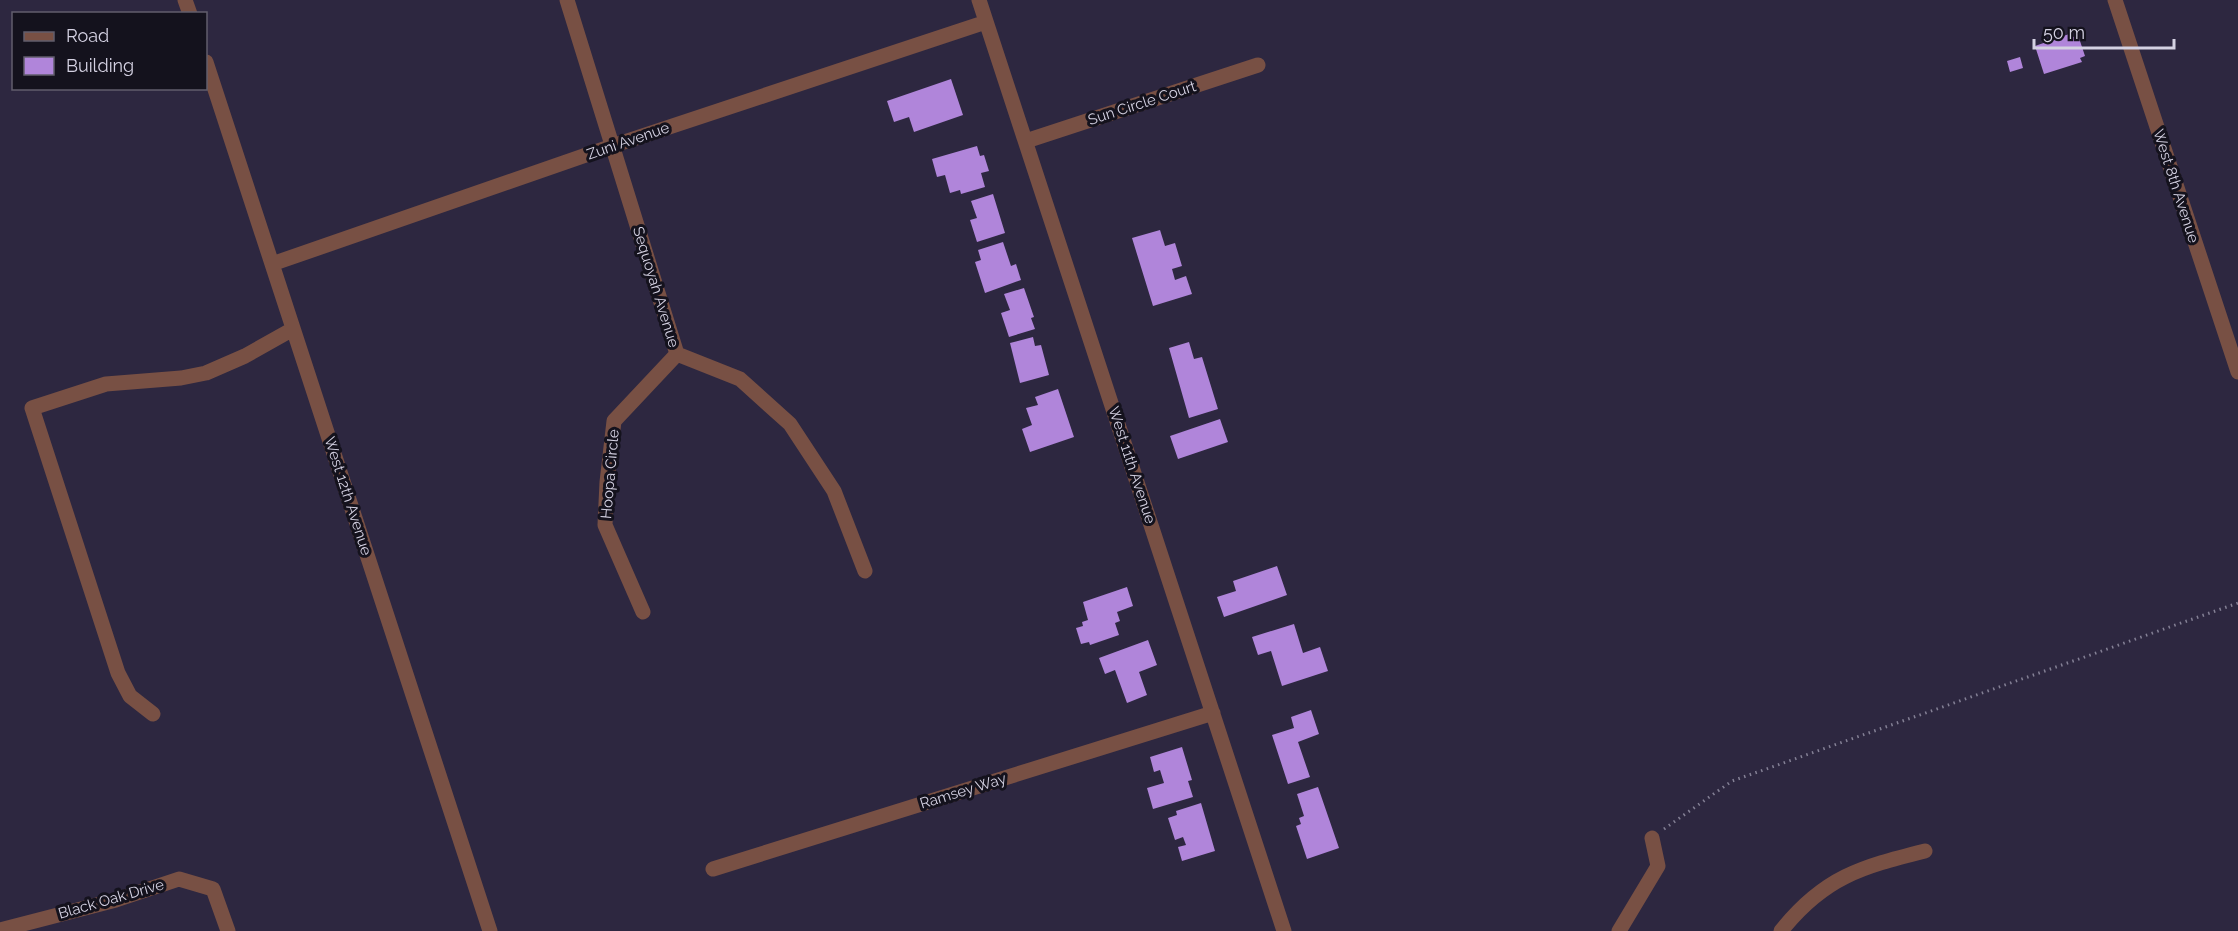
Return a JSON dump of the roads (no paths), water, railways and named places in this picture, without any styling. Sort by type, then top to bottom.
[{"type":"street","name":"Sequoyah Avenue","points":[[567,0],[677,354],[740,379],[790,424],[834,491],[865,572]]},
{"type":"street","name":"West 11th Avenue","points":[[979,0],[1284,931]]},
{"type":"street","name":"West 8th Avenue","points":[[2115,0],[2238,372]]},
{"type":"street","name":"Zuni Avenue","points":[[272,264],[612,146],[986,22]]},
{"type":"street","name":"West 12th Avenue","points":[[207,65],[490,931]]},
{"type":"street","name":"Sun Circle Court","points":[[1026,141],[1258,65]]},
{"type":"street","points":[[153,714],[130,696],[118,673],[32,408],[106,384],[181,378],[206,373],[237,360],[293,329]]},
{"type":"street","name":"Hoopa Circle","points":[[643,612],[605,525],[614,421],[677,354]]},
{"type":"street","name":"Ramsey Way","points":[[713,869],[1213,713]]},
{"type":"street","points":[[1619,931],[1658,866],[1652,838]]},
{"type":"street","points":[[1781,931],[1814,896],[1833,882],[1866,867],[1925,851]]},
{"type":"street","name":"Black Oak Drive","points":[[0,930],[116,900],[179,879],[213,889],[228,931]]}]
